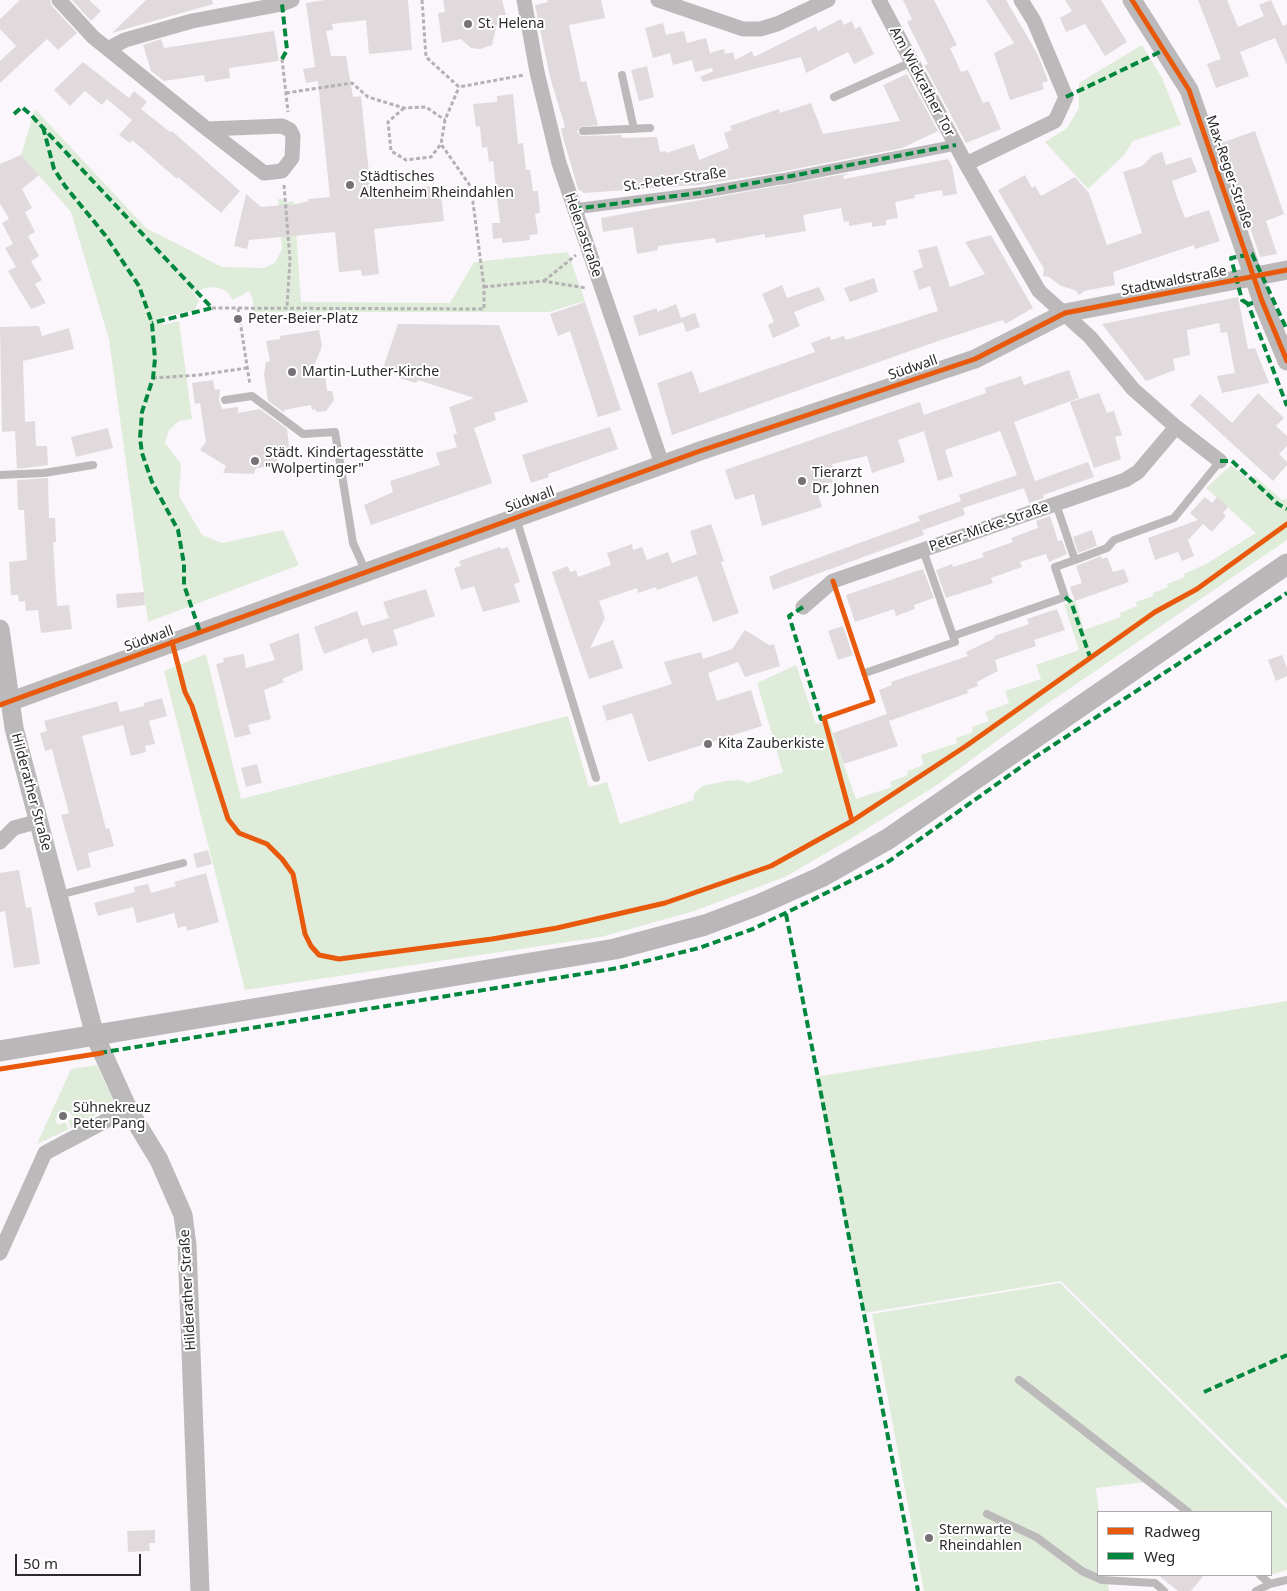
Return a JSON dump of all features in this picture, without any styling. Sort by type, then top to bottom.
[{"type":"main road","points":[[0,1051],[614,949],[706,925],[758,905],[821,877],[888,839],[1287,564]]},
{"type":"street","points":[[59,0],[92,37],[108,48],[207,129],[264,173],[282,171],[292,158],[294,149],[290,130],[274,126],[207,129]]},
{"type":"street","points":[[108,48],[125,40],[192,21],[282,4],[292,0]]},
{"type":"street","name":"Helenastraße","points":[[524,0],[537,72],[556,132],[574,209],[662,464]]},
{"type":"street","points":[[658,0],[742,29],[760,29],[777,24],[828,0]]},
{"type":"street","name":"Am Wickrather Tor","points":[[879,0],[966,164],[1039,291],[1050,303],[1065,314]]},
{"type":"street","points":[[966,164],[1055,121],[1066,97],[1034,21],[1021,0]]},
{"type":"street","name":"Max-Reger-Straße","points":[[1132,0],[1189,90],[1253,277],[1287,361]]},
{"type":"street","name":"St.-Peter-Straße","points":[[574,209],[706,192],[956,145]]},
{"type":"street","name":"Stadtwaldstraße","points":[[1065,314],[1287,270]]},
{"type":"street","points":[[1065,314],[1090,337],[1133,389],[1176,428],[1220,461]]},
{"type":"street","name":"Südwall","points":[[4,704],[662,464],[975,359],[1065,314]]},
{"type":"street","name":"Peter-Micke-Straße","points":[[803,607],[833,581],[1125,480],[1138,472],[1176,428]]},
{"type":"street","name":"Hilderather Straße","points":[[0,629],[4,704],[39,821],[95,1036],[128,1109],[159,1160],[183,1215],[187,1245],[200,1591]]},
{"type":"street","points":[[0,842],[14,828],[39,821]]},
{"type":"street","points":[[0,1252],[45,1153],[81,1132],[128,1109]]},
{"type":"lane","points":[[834,97],[912,62]]},
{"type":"lane","points":[[622,75],[634,129]]},
{"type":"lane","points":[[583,131],[650,128]]},
{"type":"lane","points":[[225,400],[252,396],[303,434],[335,432],[353,544],[366,572]]},
{"type":"lane","points":[[865,673],[955,642],[953,636],[1065,597],[1055,567],[1107,548],[1114,540],[1174,518],[1220,461]]},
{"type":"lane","points":[[0,475],[44,473],[92,465]]},
{"type":"lane","name":"Peter-Micke-Straße","points":[[1056,504],[1075,560]]},
{"type":"lane","name":"Südwall","points":[[516,518],[596,778]]},
{"type":"lane","name":"Peter-Micke-Straße","points":[[923,550],[953,636]]},
{"type":"lane","points":[[59,895],[183,863]]},
{"type":"lane","points":[[1020,1380],[1187,1511]]},
{"type":"lane","points":[[987,1514],[1036,1537],[1082,1571],[1102,1580],[1155,1583],[1164,1591]]},
{"type":"lane","points":[[1261,1576],[1270,1584]]},
{"type":"lane","points":[[1256,1591],[1270,1584],[1287,1580]]},
{"type":"path","points":[[422,0],[426,57],[459,88]]},
{"type":"path","points":[[282,59],[286,92],[352,83],[368,97],[404,108],[426,107],[445,120]]},
{"type":"path","points":[[459,88],[537,72]]},
{"type":"path","points":[[404,108],[388,122],[391,151],[406,160],[431,157],[441,144],[445,120],[459,88]]},
{"type":"path","points":[[212,308],[484,309],[484,287],[471,187],[441,144]]},
{"type":"path","points":[[282,171],[290,260],[287,307]]},
{"type":"path","points":[[543,281],[587,247]]},
{"type":"path","points":[[484,287],[543,281],[602,291]]},
{"type":"path","points":[[238,308],[252,396]]},
{"type":"path","points":[[153,378],[198,375],[247,368]]},
{"type":"green space","points":[[1142,45],[1162,78],[1181,125],[1133,141],[1124,155],[1088,189],[1045,142],[1067,128],[1079,108],[1079,83]]},
{"type":"green space","points":[[35,109],[146,228],[222,267],[264,268],[275,263],[282,249],[278,199],[283,199],[284,203],[294,201],[301,302],[450,303],[474,262],[568,252],[585,301],[549,312],[254,312],[253,300],[249,291],[233,300],[226,291],[219,288],[209,287],[193,292],[199,300],[195,310],[162,317],[163,325],[179,321],[192,419],[179,421],[169,430],[165,443],[181,464],[179,496],[202,535],[222,543],[283,530],[299,565],[148,622],[109,339],[71,212],[21,155]]},
{"type":"green space","points":[[1231,465],[1251,482],[1255,476],[1282,500],[1287,499],[1287,540],[1044,706],[937,785],[785,877],[691,912],[601,937],[245,990],[164,671],[206,654],[241,799],[568,716],[589,787],[607,782],[620,824],[694,800],[694,794],[702,786],[740,780],[748,783],[783,772],[757,683],[796,665],[816,724],[828,719],[856,799],[892,787],[890,782],[908,775],[907,771],[924,765],[921,755],[957,743],[956,738],[973,732],[972,727],[989,721],[985,712],[1009,703],[1005,691],[1041,679],[1036,665],[1079,650],[1064,604],[1075,600],[1084,630],[1121,617],[1120,613],[1137,606],[1136,602],[1153,596],[1153,593],[1168,587],[1167,584],[1185,577],[1184,574],[1206,564],[1256,533],[1206,488]]},
{"type":"green space","points":[[1287,1001],[1287,1504],[1061,1281],[864,1313],[815,1077]]},
{"type":"green space","points":[[97,1065],[113,1100],[108,1108],[71,1128],[68,1121],[73,1118],[69,1111],[55,1119],[58,1125],[65,1122],[69,1129],[37,1144],[71,1069]]},
{"type":"green space","points":[[1060,1283],[1287,1509],[1287,1570],[1272,1574],[1272,1511],[1192,1511],[1154,1481],[1096,1488],[1099,1511],[1097,1511],[1097,1576],[1107,1576],[1109,1591],[924,1591],[872,1314]]},
{"type":"building","points":[[20,0],[50,0],[52,6],[77,33],[58,50],[47,39],[0,83],[0,61],[16,46],[0,29],[0,19]]},
{"type":"building","points":[[72,0],[89,0],[101,11],[91,21]]},
{"type":"building","points":[[146,0],[212,0],[213,4],[112,33]]},
{"type":"building","points":[[325,0],[408,0],[412,50],[369,54],[366,20],[332,24],[333,30],[326,31],[331,56],[346,56],[353,97],[361,96],[371,193],[440,185],[444,221],[374,229],[379,274],[362,276],[361,270],[339,272],[335,232],[249,240],[247,249],[234,246],[246,194],[261,207],[296,204],[309,201],[308,199],[330,197],[318,81],[306,83],[303,69],[315,67],[306,3]]},
{"type":"building","name":"St. Helena","points":[[443,0],[502,0],[506,15],[499,15],[492,45],[480,49],[471,48],[461,39],[442,43],[438,13],[445,12]]},
{"type":"building","points":[[547,0],[601,0],[605,18],[569,25],[581,82],[586,81],[598,125],[580,127],[577,132],[581,136],[622,135],[622,138],[657,137],[660,152],[666,151],[666,153],[694,144],[699,160],[729,148],[724,133],[732,130],[730,126],[779,109],[780,113],[811,103],[823,134],[900,121],[883,85],[907,74],[938,131],[902,148],[780,172],[698,185],[584,193],[578,189],[563,137],[561,129],[565,127],[550,77],[535,5],[548,2]]},
{"type":"building","points":[[903,0],[934,0],[957,45],[950,48],[961,72],[968,70],[983,103],[989,101],[1001,129],[966,143],[924,65],[928,64],[907,22],[912,19]]},
{"type":"building","points":[[986,0],[1006,0],[1038,55],[1048,81],[1042,83],[1044,89],[1010,100],[994,53],[1014,43]]},
{"type":"building","points":[[1065,0],[1101,0],[1127,42],[1105,56],[1085,24],[1066,32],[1060,18],[1072,11]]},
{"type":"building","points":[[1198,0],[1227,0],[1238,27],[1264,16],[1259,5],[1271,0],[1283,26],[1287,24],[1287,65],[1275,38],[1240,52],[1249,76],[1216,88],[1207,64],[1221,59]]},
{"type":"building","points":[[841,19],[844,25],[852,21],[855,29],[860,26],[874,54],[854,64],[848,52],[806,73],[801,57],[703,82],[700,77],[713,71],[712,68],[695,72],[692,60],[673,65],[670,53],[653,58],[645,28],[663,23],[666,35],[684,31],[687,43],[706,38],[710,53],[724,49],[725,54],[733,52],[735,60],[752,51],[754,57],[816,26],[818,31]]},
{"type":"building","points":[[274,31],[279,61],[229,68],[230,78],[205,82],[204,75],[164,81],[151,71],[143,45],[161,39],[164,48]]},
{"type":"building","points":[[83,62],[129,98],[134,91],[147,102],[141,109],[170,132],[172,131],[240,191],[221,213],[178,177],[177,179],[132,140],[130,143],[119,135],[132,120],[107,99],[102,105],[85,91],[70,106],[54,90]]},
{"type":"building","points":[[647,66],[654,97],[639,101],[631,70]]},
{"type":"building","points":[[513,94],[518,144],[523,143],[526,170],[530,170],[533,191],[538,191],[540,213],[535,214],[538,234],[529,235],[530,240],[502,243],[502,238],[493,239],[492,223],[500,223],[493,161],[489,162],[487,147],[482,148],[480,126],[476,127],[473,104],[497,102],[497,96]]},
{"type":"building","points":[[1255,131],[1284,214],[1266,221],[1277,254],[1260,257],[1221,143]]},
{"type":"building","points":[[1162,152],[1166,165],[1191,157],[1197,172],[1172,181],[1177,197],[1185,218],[1209,210],[1220,241],[1195,249],[1194,245],[1113,272],[1115,285],[1084,291],[1079,295],[1075,290],[1061,286],[1049,277],[1043,276],[1044,269],[998,190],[1025,175],[1032,188],[1035,186],[1041,196],[1075,177],[1089,193],[1107,245],[1142,233],[1123,172],[1142,166],[1153,155]]},
{"type":"building","points":[[21,155],[39,175],[22,189],[32,208],[25,212],[35,232],[28,236],[39,256],[31,261],[42,280],[35,284],[46,303],[31,309],[8,271],[16,267],[5,248],[13,244],[2,223],[9,219],[0,203],[0,164]]},
{"type":"building","points":[[948,159],[952,166],[957,194],[943,196],[942,190],[914,195],[915,198],[895,202],[898,218],[886,220],[886,225],[872,227],[872,222],[849,226],[849,221],[844,222],[841,208],[803,215],[806,231],[765,238],[765,234],[716,243],[715,238],[658,246],[658,250],[637,254],[633,227],[603,232],[601,218],[850,173],[843,176],[844,179]]},
{"type":"building","points":[[991,235],[1033,308],[1005,324],[1003,320],[941,340],[672,435],[657,383],[692,371],[700,393],[815,352],[811,343],[830,336],[831,340],[844,336],[846,340],[938,311],[930,286],[919,290],[913,271],[923,267],[918,250],[937,246],[950,287],[985,274],[965,242]]},
{"type":"building","points":[[874,278],[878,292],[850,302],[844,288]]},
{"type":"building","points":[[782,285],[787,298],[819,287],[825,300],[794,312],[800,326],[773,338],[768,325],[774,322],[762,294]]},
{"type":"building","points":[[1238,297],[1248,349],[1255,348],[1269,383],[1222,393],[1217,376],[1235,373],[1227,332],[1221,333],[1219,323],[1187,330],[1190,355],[1173,359],[1175,370],[1146,381],[1102,324]]},
{"type":"building","points":[[585,302],[621,410],[598,417],[570,331],[558,336],[550,314]]},
{"type":"building","points":[[676,304],[682,321],[681,318],[695,313],[700,327],[686,332],[683,322],[639,336],[633,316],[657,308],[657,312]]},
{"type":"building","points":[[398,324],[499,325],[528,402],[494,413],[496,420],[474,428],[492,483],[371,525],[364,505],[393,492],[390,481],[440,465],[436,453],[457,447],[453,435],[457,433],[449,407],[474,398],[418,380],[416,383],[399,378],[400,374],[383,368]]},
{"type":"building","points":[[39,326],[42,336],[69,328],[74,349],[23,361],[25,422],[35,421],[36,446],[47,446],[48,465],[17,469],[15,431],[2,432],[0,327]]},
{"type":"building","name":"Martin-Luther-Kirche","points":[[319,330],[322,346],[313,369],[325,375],[327,391],[332,391],[334,400],[326,411],[316,412],[315,409],[312,410],[311,405],[284,410],[285,413],[268,401],[264,374],[266,362],[270,361],[266,341],[280,339],[280,336]]},
{"type":"building","points":[[1069,370],[1079,398],[1014,422],[1035,481],[1088,462],[1094,477],[1043,495],[1044,498],[1029,503],[1024,488],[963,508],[959,495],[1017,475],[1000,431],[945,450],[953,476],[938,481],[924,431],[898,440],[905,462],[872,473],[867,456],[832,464],[833,468],[829,468],[833,482],[816,488],[822,507],[762,526],[754,494],[735,500],[725,470],[920,402],[924,415],[986,393],[985,388],[1021,376],[1024,385]]},
{"type":"building","points":[[213,380],[215,390],[220,389],[219,400],[222,409],[238,407],[238,413],[260,409],[287,429],[290,453],[278,455],[277,466],[256,468],[254,474],[223,473],[226,466],[200,450],[206,442],[200,403],[195,404],[192,383]]},
{"type":"building","points":[[1099,393],[1107,413],[1114,411],[1122,435],[1115,437],[1121,459],[1094,468],[1070,402]]},
{"type":"building","points":[[1258,393],[1284,418],[1276,426],[1287,436],[1287,446],[1279,454],[1287,462],[1287,465],[1273,481],[1190,405],[1200,394],[1232,423]]},
{"type":"building","points":[[610,427],[618,449],[548,474],[549,477],[531,483],[522,455]]},
{"type":"building","points":[[108,428],[113,448],[76,457],[71,437]]},
{"type":"building","points":[[48,478],[49,518],[55,518],[56,542],[53,542],[57,606],[69,605],[72,629],[41,633],[38,610],[26,611],[25,601],[19,602],[18,595],[11,595],[9,562],[27,560],[24,510],[18,510],[17,480]]},
{"type":"building","points":[[1205,497],[1212,503],[1217,497],[1228,507],[1223,513],[1226,516],[1212,532],[1203,524],[1188,540],[1194,556],[1182,561],[1178,552],[1155,560],[1148,538],[1198,520],[1190,513]]},
{"type":"building","points":[[961,501],[965,515],[923,530],[920,522],[924,535],[773,590],[769,577],[920,521],[918,516]]},
{"type":"building","points":[[1050,516],[1058,541],[1062,540],[1067,554],[1049,562],[1046,554],[1020,562],[1022,567],[991,578],[993,583],[946,598],[936,570],[952,564],[953,567],[984,557],[982,553],[1013,542],[1011,538],[1038,528],[1036,521]]},
{"type":"building","points":[[711,524],[724,561],[721,562],[739,613],[713,622],[697,576],[657,590],[656,587],[638,593],[637,588],[599,601],[605,618],[590,648],[613,640],[623,668],[589,679],[552,572],[568,566],[570,572],[576,570],[578,577],[611,565],[607,553],[632,544],[633,550],[642,547],[647,560],[668,552],[672,563],[697,554],[690,531]]},
{"type":"building","points":[[1092,530],[1097,546],[1078,553],[1073,537]]},
{"type":"building","points":[[500,547],[501,549],[508,547],[520,582],[514,584],[520,602],[483,612],[474,586],[461,590],[454,568],[461,566],[459,561]]},
{"type":"building","points":[[1101,556],[1102,559],[1107,557],[1113,572],[1124,569],[1129,582],[1075,601],[1070,587],[1082,583],[1076,566]]},
{"type":"building","points":[[923,569],[934,598],[914,605],[915,609],[896,616],[894,609],[855,622],[846,595]]},
{"type":"building","points":[[426,589],[435,616],[393,630],[398,645],[372,653],[367,638],[324,654],[314,627],[357,611],[362,626],[389,618],[383,602]]},
{"type":"building","points":[[144,592],[145,605],[117,608],[116,594]]},
{"type":"building","points":[[1057,609],[1065,630],[1034,640],[1036,646],[995,660],[998,671],[977,682],[978,686],[967,690],[968,693],[889,721],[898,746],[844,764],[833,733],[887,714],[879,690],[892,685],[891,682],[968,656],[966,652],[995,638],[994,636],[1029,624],[1027,619]]},
{"type":"building","points":[[843,626],[853,655],[838,660],[828,631]]},
{"type":"building","points":[[745,630],[769,645],[774,644],[780,666],[745,677],[738,662],[708,673],[717,701],[751,690],[762,726],[648,762],[632,713],[607,721],[602,706],[672,684],[664,662],[701,652],[703,659],[732,649]]},
{"type":"building","points":[[299,633],[303,670],[282,679],[284,682],[264,690],[271,719],[248,725],[251,734],[235,738],[216,664],[224,662],[223,658],[244,654],[246,668],[275,660],[269,644]]},
{"type":"building","points":[[1282,655],[1287,668],[1287,676],[1276,681],[1268,660]]},
{"type":"building","points":[[162,698],[167,716],[149,721],[155,744],[145,746],[146,752],[131,756],[123,725],[82,736],[106,829],[109,828],[114,846],[88,853],[91,867],[77,871],[61,815],[69,813],[52,749],[45,751],[40,733],[47,731],[44,721],[117,701],[120,712],[144,706],[144,703]]},
{"type":"building","points":[[257,764],[262,783],[246,787],[241,768]]},
{"type":"building","points":[[208,850],[212,864],[197,868],[193,854]]},
{"type":"building","points":[[19,870],[26,908],[31,907],[40,964],[14,968],[5,911],[0,912],[0,873]]},
{"type":"building","points":[[206,873],[219,922],[187,931],[186,926],[178,928],[174,913],[137,923],[133,907],[98,916],[94,903],[135,892],[134,887],[148,884],[151,893],[176,886],[174,882]]},
{"type":"building","points":[[155,1530],[155,1543],[149,1543],[150,1551],[128,1552],[127,1531]]},
{"type":"building","points":[[1159,1576],[1203,1576],[1191,1591],[1178,1591]]},
{"type":"marked path","points":[[282,4],[287,50],[282,59]]},
{"type":"marked path","points":[[1066,97],[1164,50]]},
{"type":"marked path","points":[[14,114],[22,107],[30,114],[212,308],[152,323]]},
{"type":"marked path","points":[[43,127],[54,169],[65,186],[105,235],[139,286],[152,323],[155,359],[153,378],[142,412],[140,438],[142,453],[152,482],[178,530],[184,564],[184,585],[200,632]]},
{"type":"marked path","points":[[574,209],[706,192],[956,145]]},
{"type":"marked path","points":[[1248,304],[1242,300],[1231,258],[1252,254],[1287,330]]},
{"type":"marked path","points":[[1253,303],[1248,304],[1287,406]]},
{"type":"marked path","points":[[1220,461],[1232,461],[1278,504],[1287,509]]},
{"type":"marked path","points":[[99,1053],[618,968],[699,948],[753,929],[885,864],[1032,759],[1287,593]]},
{"type":"marked path","points":[[1065,597],[1071,602],[1090,657]]},
{"type":"marked path","points":[[803,607],[789,616],[821,719],[824,718]]},
{"type":"marked path","points":[[786,914],[918,1591]]},
{"type":"marked path","points":[[1204,1392],[1287,1355]]},
{"type":"cycle path","points":[[1132,0],[1189,90],[1262,301],[1287,361]]},
{"type":"cycle path","points":[[0,705],[700,451],[975,359],[1065,313],[1287,270]]},
{"type":"cycle path","points":[[852,821],[966,746],[1155,612],[1197,589],[1287,524]]},
{"type":"cycle path","points":[[172,642],[185,692],[192,706],[228,819],[239,833],[267,844],[282,859],[293,874],[305,934],[311,946],[319,955],[339,959],[492,939],[557,928],[665,903],[771,866],[852,821],[824,718],[873,701],[833,581]]},
{"type":"cycle path","points":[[0,1069],[102,1053]]},
{"type":"place","name":"St. Helena","points":[[468,24]]},
{"type":"place","name":"Städtisches Altenheim Rheindahlen","points":[[350,185]]},
{"type":"place","name":"Peter-Beier-Platz","points":[[238,319]]},
{"type":"place","name":"Martin-Luther-Kirche","points":[[292,372]]},
{"type":"place","name":"Städt. Kindertagesstätte \"Wolpertinger\"","points":[[255,461]]},
{"type":"place","name":"Tierarzt Dr. Johnen","points":[[802,481]]},
{"type":"place","name":"Kita Zauberkiste","points":[[708,744]]},
{"type":"place","name":"Sühnekreuz Peter Pang","points":[[63,1116]]},
{"type":"place","name":"Sternwarte Rheindahlen","points":[[929,1538]]}]
